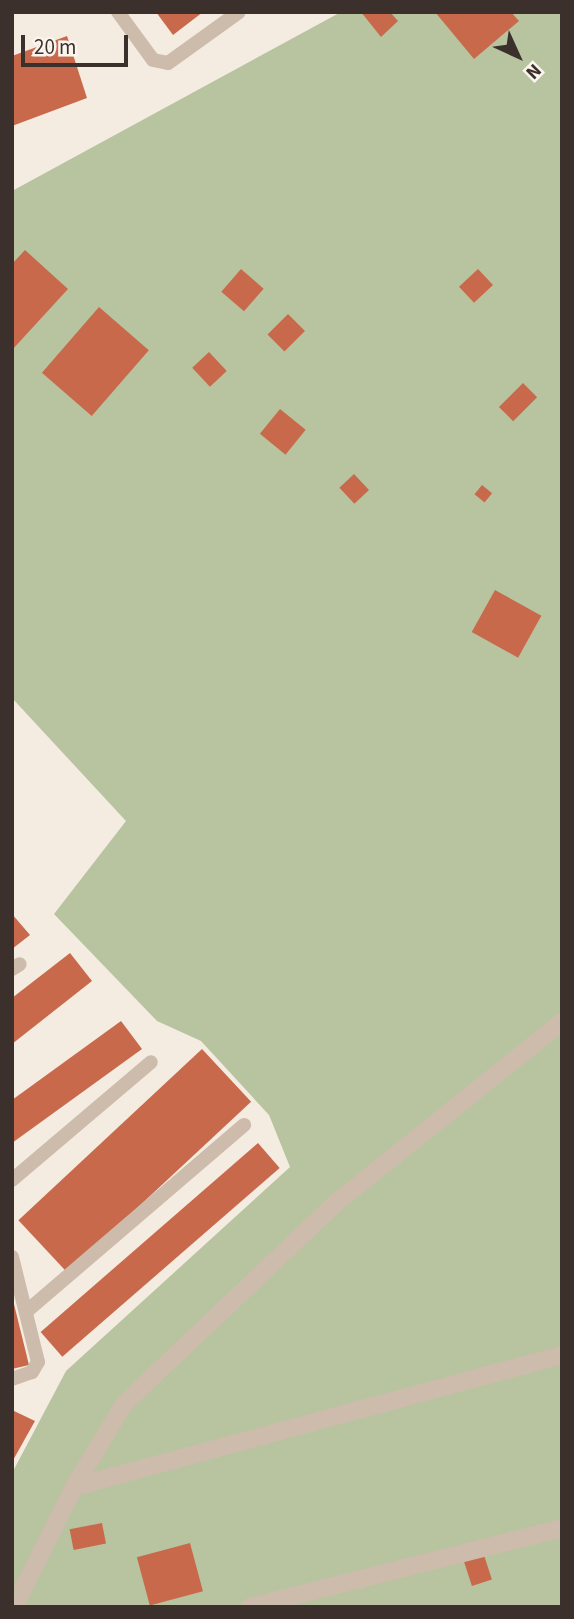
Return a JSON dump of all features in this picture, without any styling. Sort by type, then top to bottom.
[{"type":"street","points":[[14,1607],[74,1487],[124,1404],[337,1202],[562,1022]]},
{"type":"street","points":[[74,1487],[562,1355]]},
{"type":"street","points":[[250,1607],[562,1528]]},
{"type":"lane","points":[[118,12],[153,60],[168,63],[239,12]]},
{"type":"lane","points":[[12,1180],[151,1062]]},
{"type":"lane","points":[[27,1311],[244,1125]]},
{"type":"lane","points":[[12,1257],[38,1362],[32,1372],[12,1379]]},
{"type":"green space","points":[[341,12],[562,12],[562,1607],[12,1607],[12,1473],[66,1371],[290,1167],[269,1115],[201,1041],[157,1021],[54,914],[126,821],[12,698],[12,191]]},
{"type":"building","points":[[156,12],[203,12],[173,35]]},
{"type":"building","points":[[361,12],[390,12],[398,21],[381,37]]},
{"type":"building","points":[[435,12],[511,12],[519,21],[474,59]]},
{"type":"building","points":[[67,36],[87,98],[12,126],[12,56]]},
{"type":"building","points":[[25,250],[68,289],[12,350],[12,264]]},
{"type":"building","points":[[241,269],[264,289],[244,311],[221,292]]},
{"type":"building","points":[[478,269],[493,285],[474,303],[459,287]]},
{"type":"building","points":[[99,307],[149,350],[92,416],[42,373]]},
{"type":"building","points":[[288,314],[305,331],[284,351],[267,335]]},
{"type":"building","points":[[209,352],[227,371],[210,387],[192,368]]},
{"type":"building","points":[[523,383],[537,397],[513,421],[499,407]]},
{"type":"building","points":[[280,409],[306,430],[286,455],[260,434]]},
{"type":"building","points":[[354,474],[369,490],[354,504],[339,488]]},
{"type":"building","points":[[482,485],[492,493],[485,503],[474,494]]},
{"type":"building","points":[[495,590],[541,616],[518,658],[472,632]]},
{"type":"building","points":[[12,914],[30,935],[12,949]]},
{"type":"building","points":[[70,953],[92,981],[12,1044],[12,998]]},
{"type":"building","points":[[121,1021],[142,1049],[12,1143],[12,1100]]},
{"type":"building","points":[[202,1049],[251,1102],[68,1273],[18,1220]]},
{"type":"building","points":[[258,1143],[280,1168],[62,1357],[41,1332]]},
{"type":"building","points":[[12,1296],[29,1365],[12,1369]]},
{"type":"building","points":[[12,1410],[35,1421],[12,1462]]},
{"type":"building","points":[[102,1523],[106,1544],[74,1550],[70,1529]]},
{"type":"building","points":[[190,1543],[203,1591],[150,1606],[137,1557]]},
{"type":"building","points":[[482,1549],[492,1579],[472,1586],[462,1555]]}]
